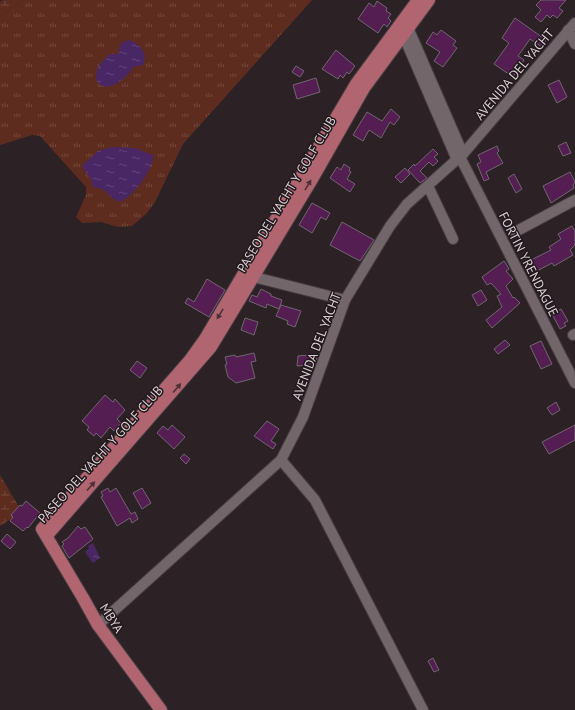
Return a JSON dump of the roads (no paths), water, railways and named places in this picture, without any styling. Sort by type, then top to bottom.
[{"type":"main road","name":"PASEO DEL YACHT Y GOLF CLUB","points":[[44,532],[196,367],[211,347],[248,276],[364,88],[404,27],[418,0]]},
{"type":"main road","name":"PASEO DEL YACHT Y GOLF CLUB","points":[[404,27],[429,0]]},
{"type":"main road","name":"MBYA","points":[[44,532],[98,625],[161,710]]},
{"type":"street","name":"FORTIN YRENDAGUE","points":[[404,27],[460,157],[575,383]]},
{"type":"street","name":"AVENIDA DEL YACHT","points":[[98,625],[281,460],[303,417],[345,300],[390,226],[407,204],[460,157],[572,27]]},
{"type":"street","points":[[572,27],[575,44]]},
{"type":"street","points":[[428,186],[453,239]]},
{"type":"street","points":[[515,232],[575,200]]},
{"type":"street","points":[[248,276],[345,300]]},
{"type":"street","points":[[281,460],[315,500],[423,710]]},
{"type":"water","points":[[129,40],[137,44],[144,53],[145,61],[143,65],[133,67],[121,81],[115,84],[104,86],[100,84],[96,79],[97,71],[100,65],[110,54],[118,54],[121,43]]},
{"type":"water","points":[[112,147],[134,148],[153,155],[153,160],[142,182],[130,195],[119,202],[102,189],[93,187],[91,180],[82,166],[98,151]]},
{"type":"water","points":[[93,543],[100,558],[93,563],[85,552],[89,549],[88,546]]}]
